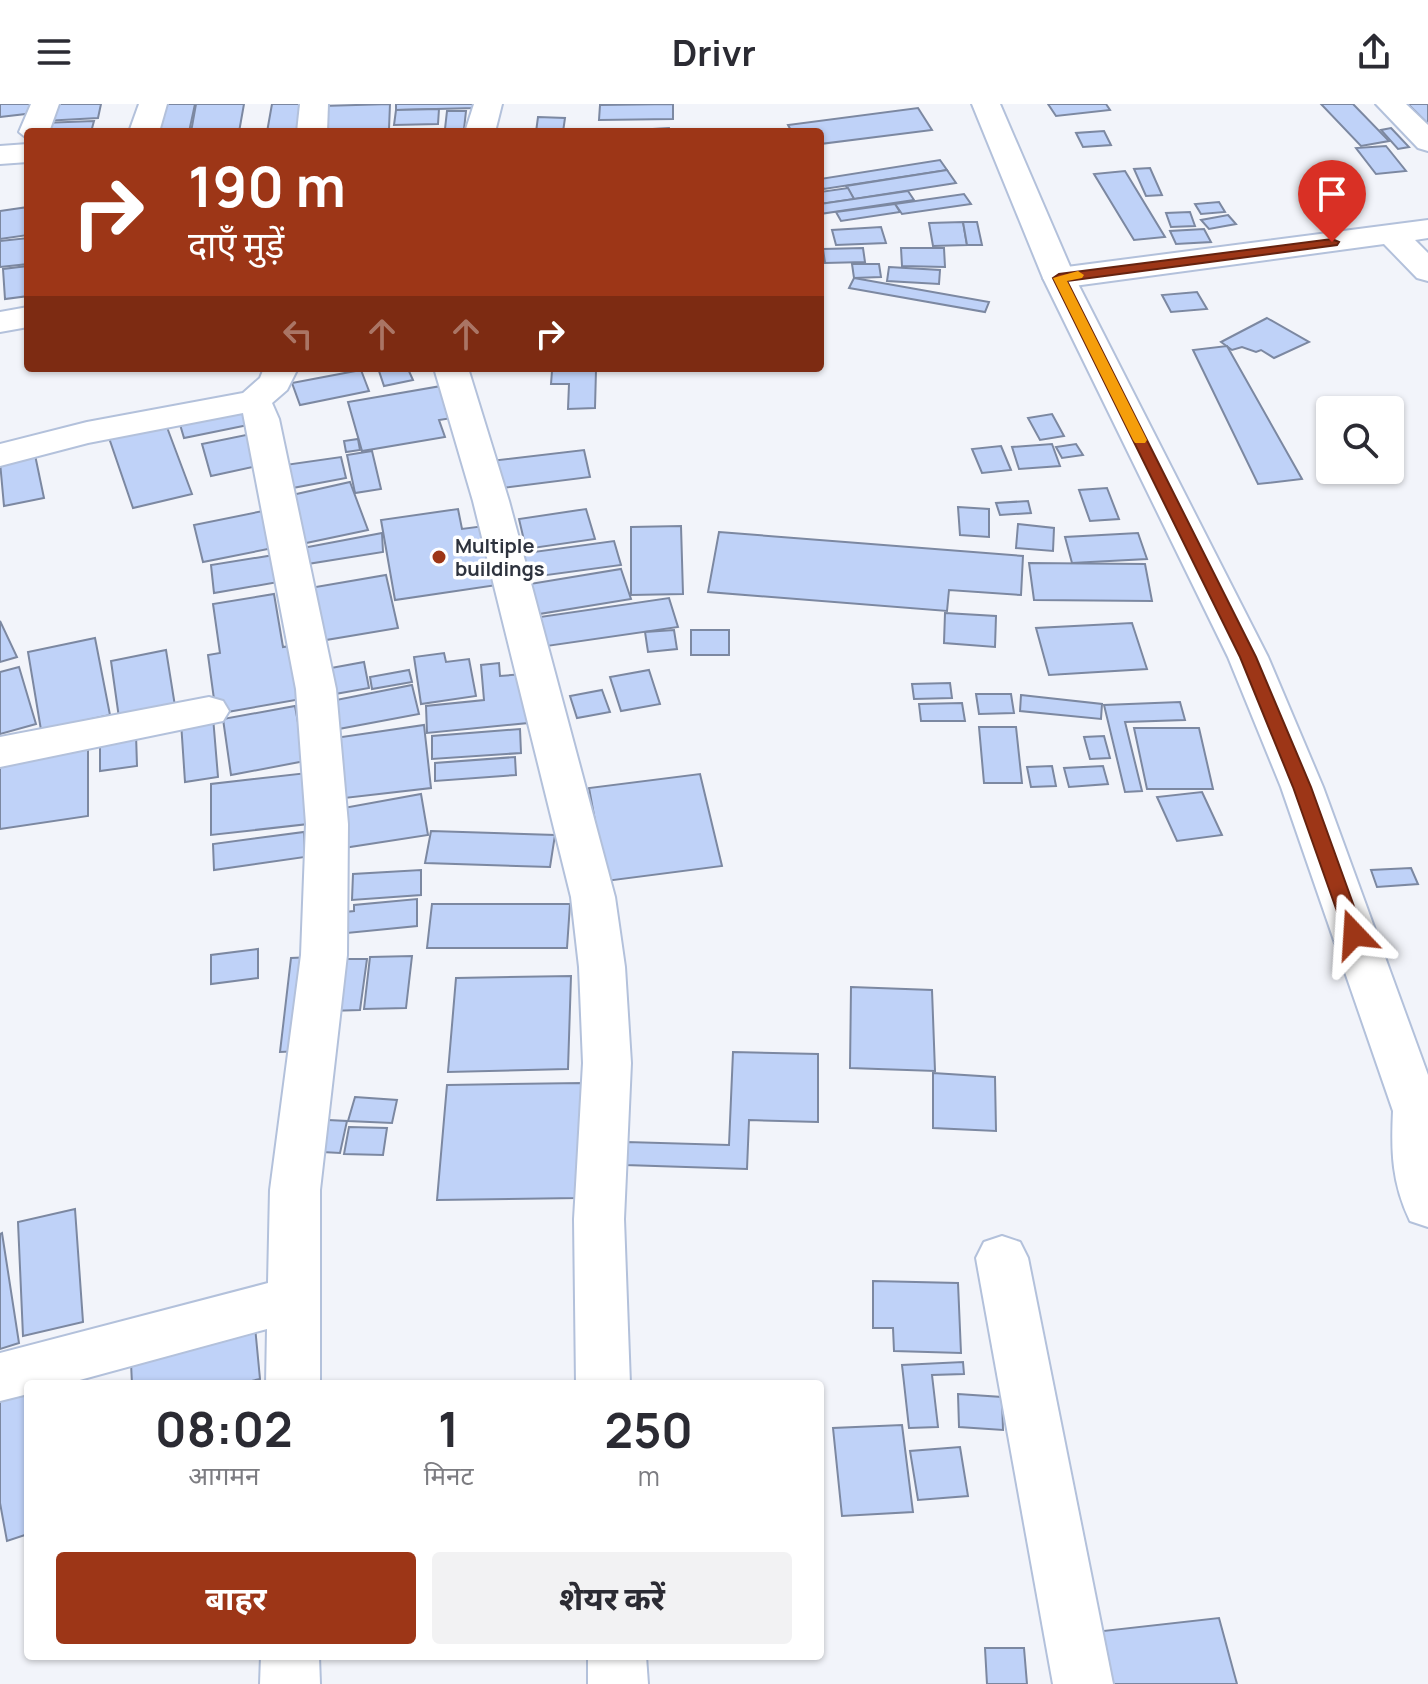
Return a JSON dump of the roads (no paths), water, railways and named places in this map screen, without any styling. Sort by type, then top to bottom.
[{"type":"main road","points":[[33,128],[45,104]]},
{"type":"main road","points":[[145,128],[153,104]]},
{"type":"main road","points":[[312,128],[314,104]]},
{"type":"main road","points":[[481,128],[488,104]]},
{"type":"main road","points":[[986,104],[1059,278],[1248,657],[1302,787],[1423,1118],[1415,1160],[1428,1206]]},
{"type":"main road","points":[[1390,104],[1428,142]]},
{"type":"main road","points":[[1059,278],[1428,229]]},
{"type":"main road","points":[[1393,235],[1428,271]]},
{"type":"main road","points":[[0,322],[24,318]]},
{"type":"main road","points":[[0,455],[87,433],[252,403],[275,383],[279,372]]},
{"type":"main road","points":[[452,372],[491,501],[593,897],[602,967],[607,1063],[599,1219],[603,1380]]},
{"type":"main road","points":[[252,403],[259,409],[262,419],[316,689],[327,824],[324,955],[295,1190],[293,1380]]},
{"type":"main road","points":[[0,752],[209,711]]},
{"type":"main road","points":[[1002,1258],[1083,1684]]},
{"type":"main road","points":[[0,1377],[294,1299]]},
{"type":"main road","points":[[290,1660],[290,1684]]},
{"type":"main road","points":[[617,1660],[618,1684]]},
{"type":"place","name":"Multiple buildings","points":[[439,557]]}]
